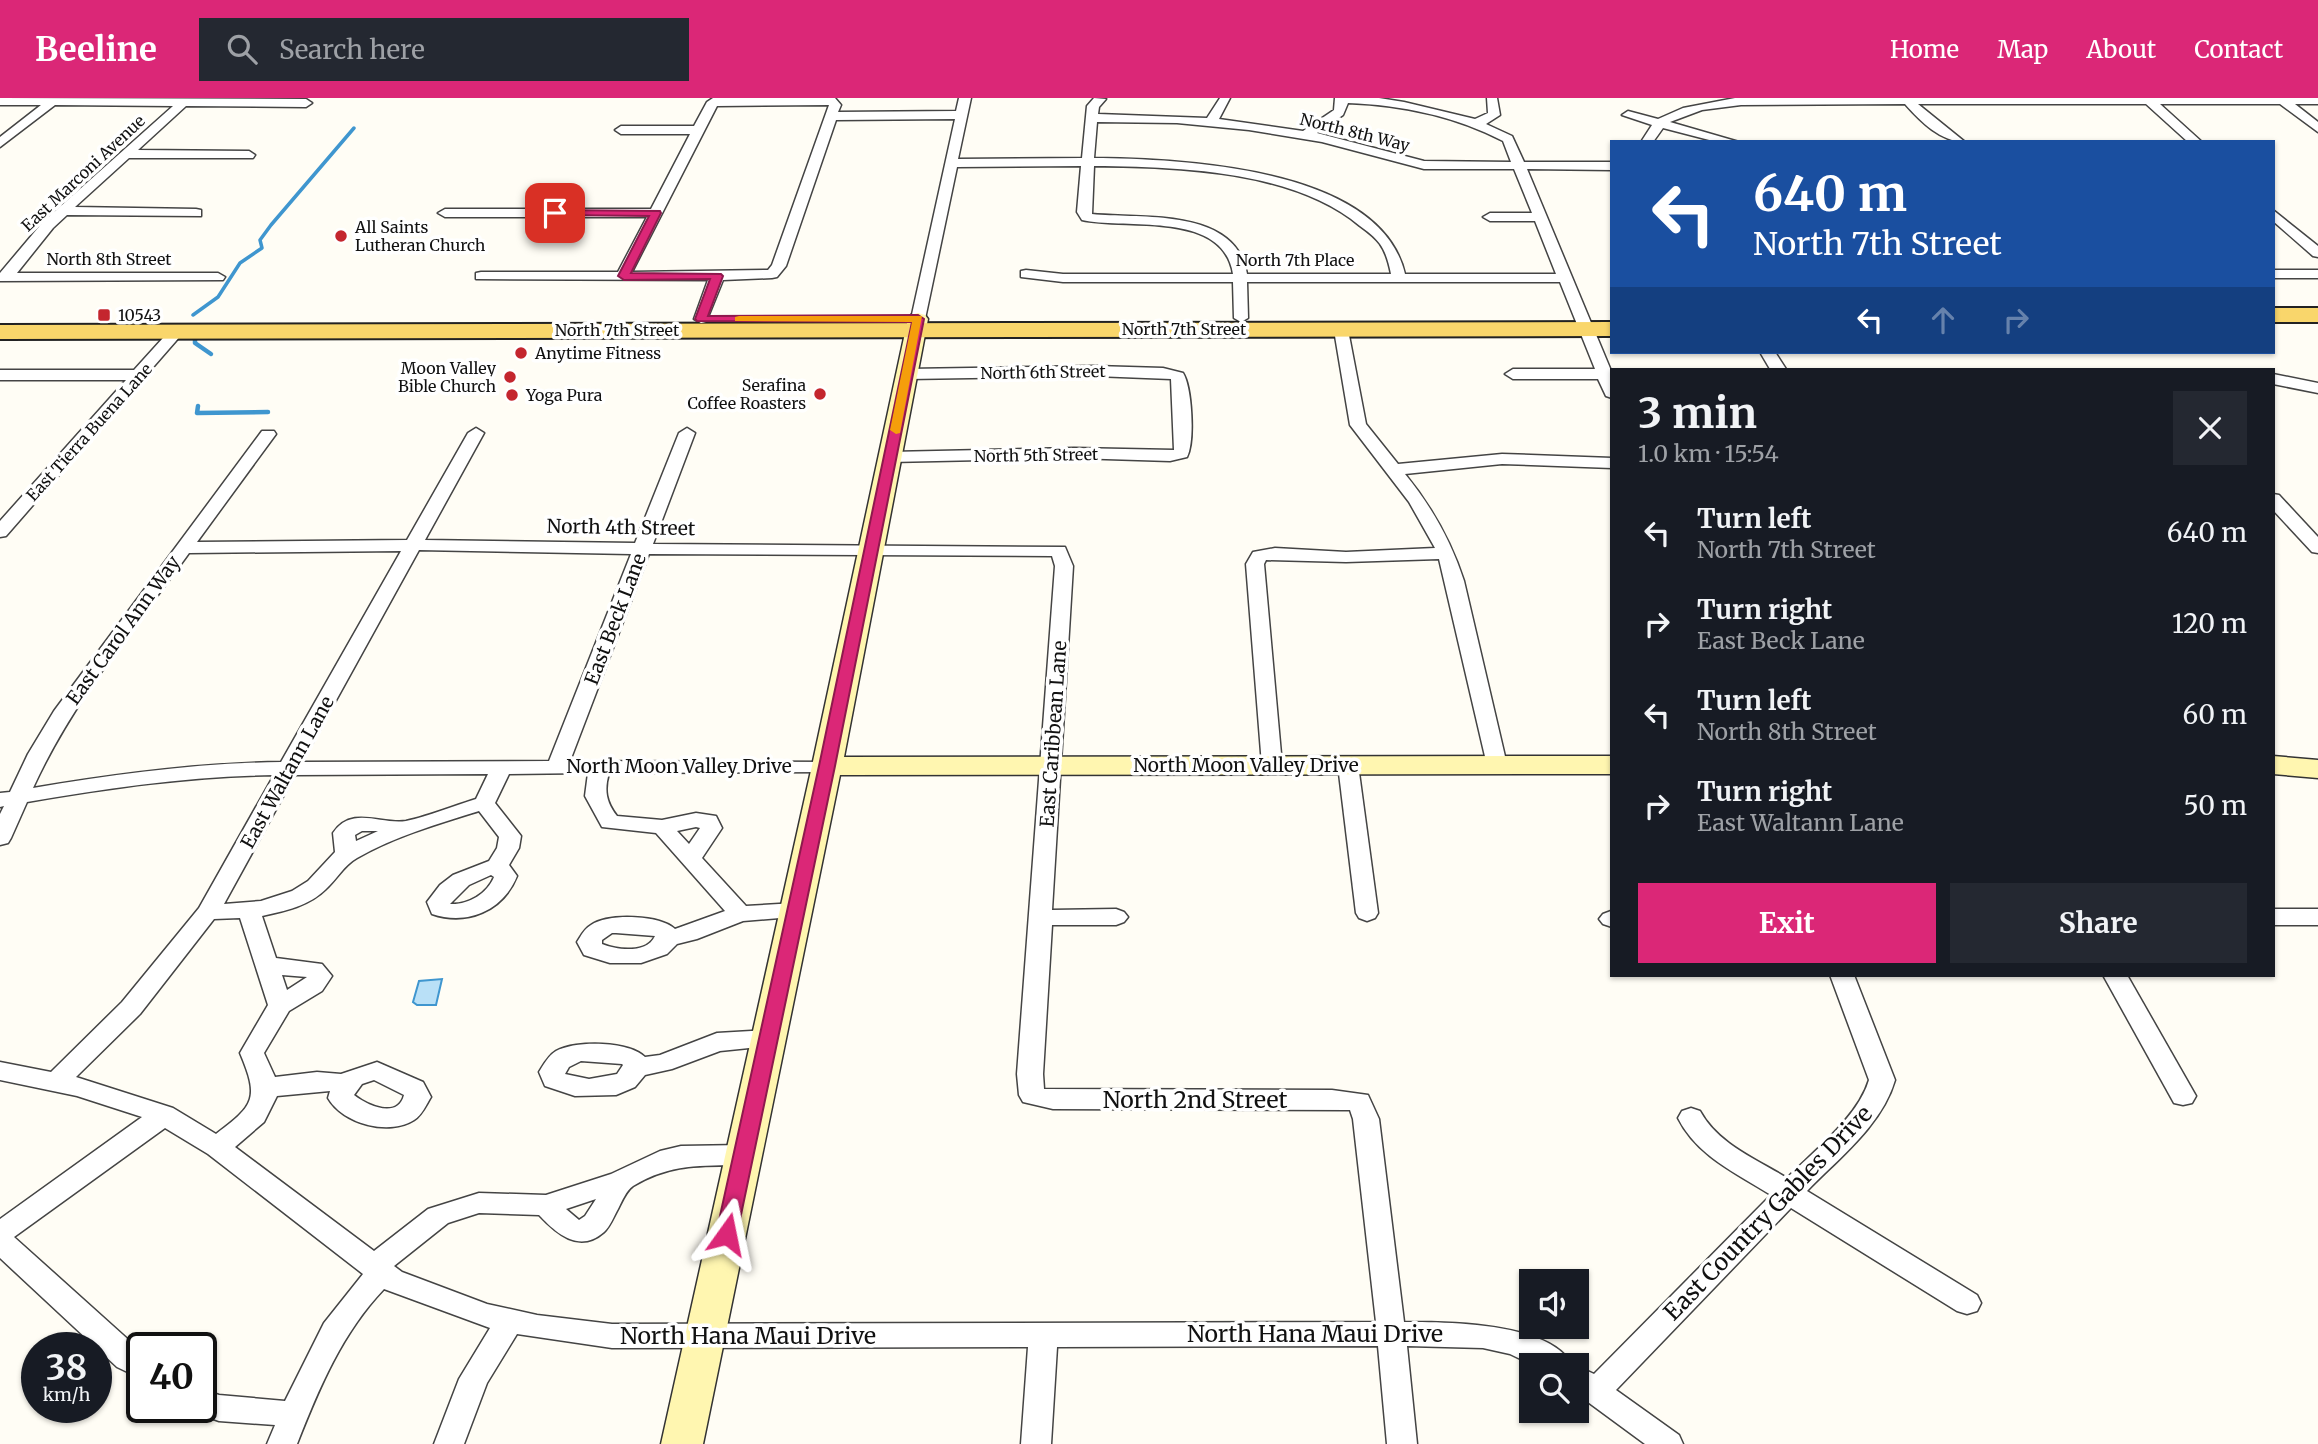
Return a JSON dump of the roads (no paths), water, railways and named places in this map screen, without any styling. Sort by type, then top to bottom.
[{"type":"main road","points":[[2275,315],[2318,314]]},
{"type":"main road","name":"North 7th Street","points":[[0,320],[214,326],[917,324],[1241,318],[1584,324],[1610,329]]},
{"type":"main road","name":"North 7th Street","points":[[0,332],[145,332],[214,326],[701,319],[1341,330],[1584,324],[1610,318]]},
{"type":"main road","points":[[2275,326],[2318,325]]},
{"type":"main road","points":[[145,332],[214,326]]},
{"type":"street","points":[[682,1444],[827,766],[965,98]]},
{"type":"street","points":[[1100,99],[1093,106],[1091,118],[1084,212],[1087,216],[1156,220],[1201,231],[1218,239],[1233,252],[1239,278],[1241,318]]},
{"type":"street","points":[[1211,122],[1225,99]]},
{"type":"street","points":[[1306,135],[1342,110],[1341,99],[1398,104],[1475,124],[1507,139],[1610,388]]},
{"type":"street","points":[[1648,140],[1649,134],[1660,123],[1682,112],[1730,102],[1847,99],[2318,100]]},
{"type":"street","points":[[1907,99],[1922,116],[1956,140]]},
{"type":"street","points":[[2147,99],[2194,140]]},
{"type":"street","points":[[0,102],[187,100],[306,103]]},
{"type":"street","name":"East Marconi Avenue","points":[[3,277],[63,211],[187,100]]},
{"type":"street","points":[[1475,124],[1494,115],[1492,100]]},
{"type":"street","points":[[2283,100],[2318,128]]},
{"type":"street","points":[[0,143],[53,102]]},
{"type":"street","points":[[624,276],[713,102],[961,115]]},
{"type":"street","points":[[481,276],[772,275],[779,265],[832,108]]},
{"type":"street","points":[[1628,115],[1725,140]]},
{"type":"street","name":"North 8th Way","points":[[1091,118],[1211,122],[1306,135],[1424,165],[1610,166]]},
{"type":"street","points":[[621,130],[697,130]]},
{"type":"street","points":[[126,154],[249,155]]},
{"type":"street","points":[[950,163],[1088,163],[1199,167],[1264,179],[1303,190],[1339,206],[1370,226],[1391,250],[1399,278]]},
{"type":"street","points":[[63,211],[196,213]]},
{"type":"street","points":[[445,213],[656,213]]},
{"type":"street","points":[[2275,216],[2318,253]]},
{"type":"street","points":[[1490,217],[1541,217]]},
{"type":"street","name":"North 7th Place","points":[[1026,274],[1063,278],[1565,278]]},
{"type":"street","points":[[2275,274],[2318,274]]},
{"type":"street","points":[[701,319],[717,276]]},
{"type":"street","name":"North 8th Street","points":[[3,277],[218,277]]},
{"type":"street","points":[[1341,330],[1358,425],[1422,507],[1446,553],[1497,765]]},
{"type":"street","name":"East Tierra Buena Lane","points":[[0,532],[177,331]]},
{"type":"street","name":"North 6th Street","points":[[908,374],[1095,371],[1163,373],[1177,376],[1181,383],[1181,453]]},
{"type":"street","points":[[1513,374],[1604,374]]},
{"type":"street","points":[[0,375],[139,375]]},
{"type":"street","points":[[2275,379],[2318,388]]},
{"type":"street","name":"East Waltann Lane","points":[[57,1082],[131,1008],[208,912],[476,433]]},
{"type":"street","name":"East Beck Lane","points":[[558,766],[687,433]]},
{"type":"street","name":"East Carol Ann Way","points":[[0,838],[9,799],[61,715],[268,434]]},
{"type":"street","name":"North 5th Street","points":[[890,457],[1061,453],[1170,456],[1181,453]]},
{"type":"street","points":[[1393,470],[1449,462],[1502,459],[1610,463]]},
{"type":"street","points":[[2275,501],[2318,548]]},
{"type":"street","name":"North 4th Street","points":[[183,548],[414,545],[1059,551]]},
{"type":"street","name":"East Caribbean Lane","points":[[1032,1096],[1030,1074],[1064,566],[1059,551]]},
{"type":"street","points":[[1272,765],[1255,564],[1259,556],[1275,553],[1379,557],[1446,553]]},
{"type":"street","points":[[1348,765],[1367,913]]},
{"type":"street","name":"North Moon Valley Drive","points":[[9,799],[169,774],[289,768],[1610,765]]},
{"type":"street","points":[[2275,765],[2318,769]]},
{"type":"street","points":[[208,912],[249,912],[311,890],[346,854],[407,829],[485,803],[503,766]]},
{"type":"street","points":[[601,766],[593,788],[598,806],[610,821],[662,827],[696,820],[708,821],[711,828],[691,858]]},
{"type":"street","points":[[485,803],[510,836],[508,848],[496,869]]},
{"type":"street","points":[[662,827],[740,914]]},
{"type":"street","points":[[249,912],[280,1005]]},
{"type":"street","points":[[667,938],[689,934],[740,914],[796,912]]},
{"type":"street","points":[[2275,916],[2318,917]]},
{"type":"street","points":[[1041,918],[1116,917]]},
{"type":"street","points":[[217,1147],[248,1123],[261,1106],[265,1088],[252,1053],[280,1005],[314,985],[320,976],[314,970],[267,965]]},
{"type":"street","name":"East Country Gables Drive","points":[[1589,1382],[1788,1194],[1870,1109],[1882,1080],[1843,977]]},
{"type":"street","points":[[2116,977],[2183,1096]]},
{"type":"street","points":[[637,1067],[663,1063],[717,1042],[769,1039]]},
{"type":"street","name":"North Hana Maui Drive","points":[[0,1071],[57,1082],[164,1115],[217,1147],[377,1270],[455,1305],[510,1321],[579,1334],[1390,1334],[1499,1337],[1539,1353]]},
{"type":"street","points":[[265,1088],[317,1082],[345,1083]]},
{"type":"street","name":"North 2nd Street","points":[[1032,1096],[1053,1100],[1332,1099],[1359,1102],[1366,1119],[1390,1334]]},
{"type":"street","points":[[0,1233],[164,1115]]},
{"type":"street","points":[[1691,1118],[1697,1130],[1713,1146],[1967,1303]]},
{"type":"street","points":[[282,1444],[325,1343],[398,1245],[438,1216],[479,1203],[546,1205],[620,1181],[660,1161],[681,1156],[743,1155]]},
{"type":"street","points":[[546,1205],[568,1228],[582,1231],[595,1224],[620,1181]]},
{"type":"street","points":[[0,1241],[126,1357]]},
{"type":"street","points":[[449,1444],[474,1379],[510,1321]]},
{"type":"street","points":[[1390,1334],[1402,1444]]},
{"type":"street","points":[[1036,1444],[1042,1336]]},
{"type":"street","points":[[1589,1387],[1668,1444]]},
{"type":"street","points":[[217,1407],[294,1415]]},
{"type":"water","points":[[442,979],[436,1005],[417,1005],[413,1002],[419,981]]},
{"type":"waterway","points":[[193,315],[218,297],[240,263],[262,248],[260,240],[271,225],[354,128]]},
{"type":"waterway","points":[[195,339],[195,343],[211,354]]},
{"type":"waterway","points":[[198,406],[197,413],[268,412]]},
{"type":"place","name":"All Saints Lutheran Church","points":[[341,236]]},
{"type":"place","name":"10543","points":[[104,315]]},
{"type":"place","name":"Anytime Fitness","points":[[521,353]]},
{"type":"place","name":"Moon Valley Bible Church","points":[[510,377]]},
{"type":"place","name":"Serafina Coffee Roasters","points":[[820,394]]},
{"type":"place","name":"Yoga Pura","points":[[512,395]]}]
